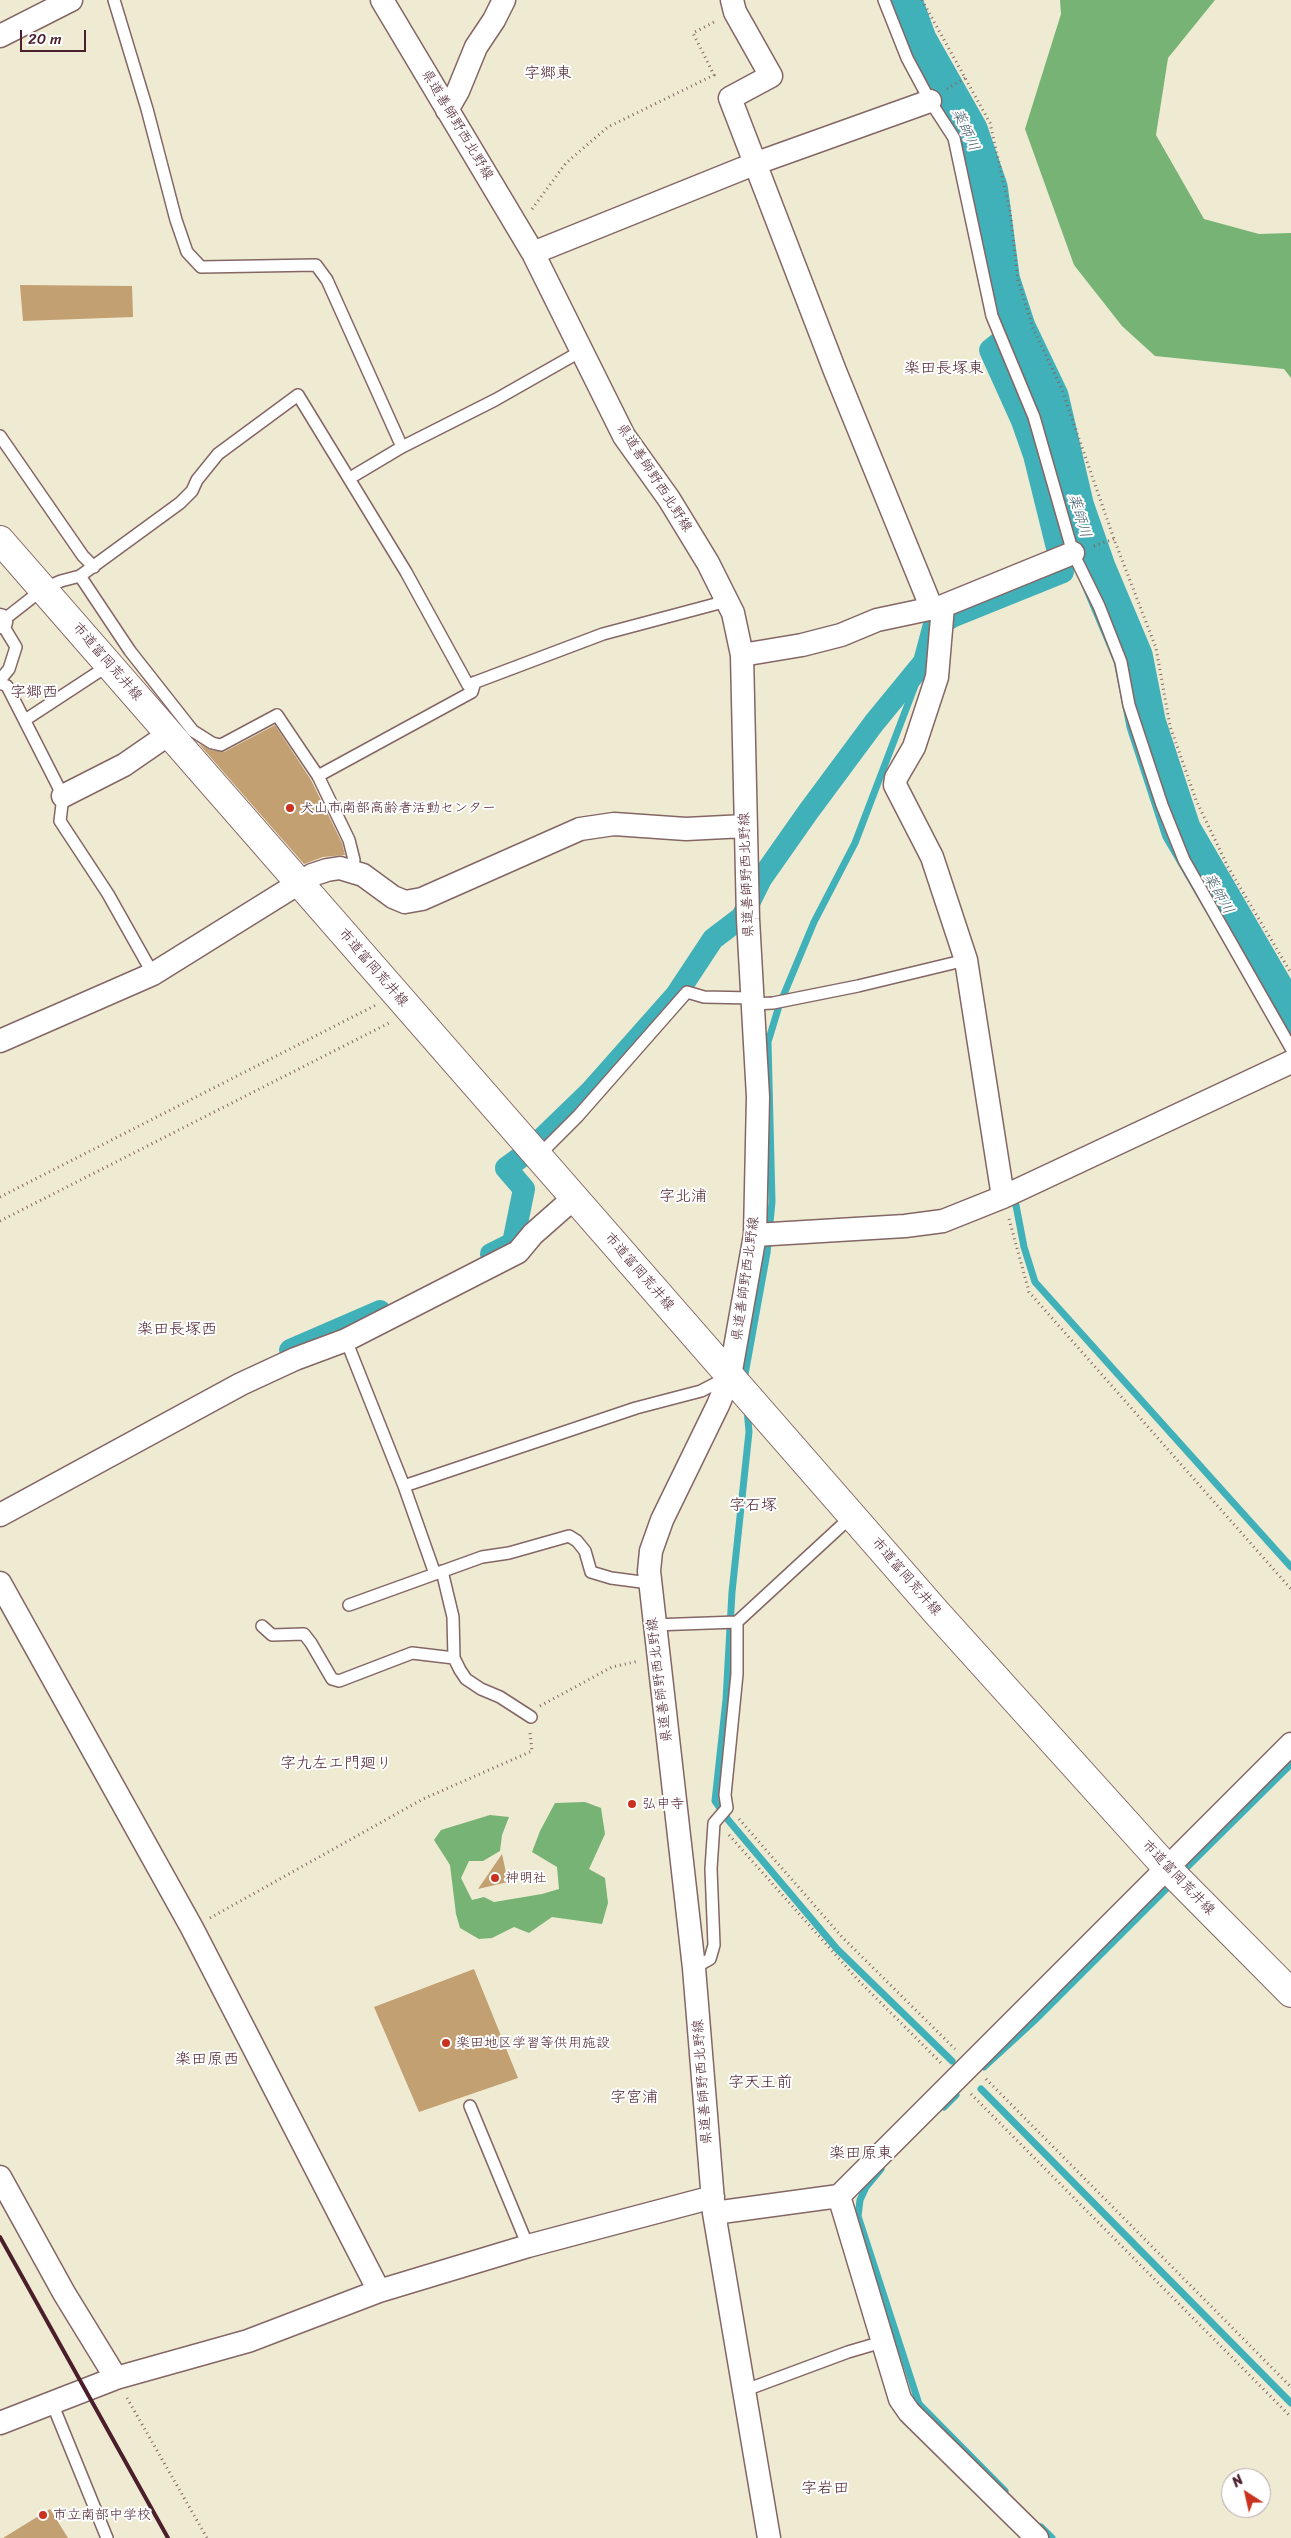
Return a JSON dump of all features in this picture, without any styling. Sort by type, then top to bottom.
[{"type":"street","points":[[0,36],[71,0]]},
{"type":"street","name":"県道善師野西北野線","points":[[382,0],[533,253],[583,350],[624,436],[669,499],[708,563],[733,613],[742,655],[748,919],[758,1096],[755,1235],[730,1376],[718,1405],[662,1520],[651,1551],[649,1583],[694,1968],[713,2205],[769,2538]]},
{"type":"street","points":[[447,110],[476,47],[494,20],[504,0]]},
{"type":"street","points":[[733,6],[770,76],[730,98],[842,390],[939,614],[937,677],[914,747],[896,778],[895,785],[932,857],[966,960],[1002,1197]]},
{"type":"street","points":[[533,253],[754,164],[930,101]]},
{"type":"street","name":"市道富岡荒井線","points":[[0,540],[403,1003],[534,1149],[853,1515],[1176,1878],[1291,1993]]},
{"type":"street","points":[[742,655],[802,645],[840,635],[877,620],[939,614],[1073,553]]},
{"type":"street","points":[[63,796],[124,765],[169,734]]},
{"type":"street","points":[[0,1042],[153,974],[312,875],[327,870],[340,868],[363,875],[393,897],[405,902],[422,899],[580,829],[614,824],[686,829],[745,826]]},
{"type":"street","points":[[755,1235],[905,1226],[943,1221],[1023,1188],[1291,1062]]},
{"type":"street","points":[[0,1515],[241,1384],[295,1359],[346,1340],[518,1252],[533,1234],[575,1197]]},
{"type":"street","points":[[0,1583],[192,1928],[378,2291]]},
{"type":"street","points":[[0,2423],[116,2378],[248,2340],[378,2291],[528,2246],[713,2205],[839,2196],[962,2071],[1176,1878],[1291,1744]]},
{"type":"street","points":[[0,2177],[64,2293],[116,2378]]},
{"type":"street","points":[[839,2196],[900,2399],[909,2412],[1037,2538]]},
{"type":"lane","points":[[114,0],[147,109],[176,220],[188,252],[201,267],[316,265],[327,280],[402,448]]},
{"type":"lane","points":[[884,0],[908,58],[930,101],[954,138],[992,316],[1005,352],[1034,417],[1073,553],[1099,606],[1122,662],[1129,706],[1162,805],[1184,860],[1291,1048]]},
{"type":"lane","points":[[350,478],[583,350]]},
{"type":"lane","points":[[153,974],[108,894],[60,821],[63,796],[7,686],[0,682],[9,669],[16,647],[1,621],[43,589],[61,581],[80,576],[94,567],[180,503],[192,491],[197,480],[218,454],[298,395],[406,572],[468,685],[603,634],[727,601]]},
{"type":"lane","points":[[0,436],[83,556],[94,567]]},
{"type":"lane","points":[[80,576],[130,651],[193,731],[212,743],[221,745],[277,715],[318,776],[349,840],[354,860],[351,871]]},
{"type":"lane","points":[[24,720],[109,665]]},
{"type":"lane","points":[[318,776],[472,692],[474,682]]},
{"type":"lane","points":[[534,1149],[585,1108],[687,992],[704,998],[772,1003],[858,986],[966,960]]},
{"type":"lane","points":[[346,1340],[439,1572],[453,1617],[454,1658],[466,1679],[531,1717]]},
{"type":"lane","points":[[404,1486],[636,1408],[701,1391],[730,1376]]},
{"type":"lane","points":[[654,1625],[737,1622],[853,1515]]},
{"type":"lane","points":[[349,1605],[482,1557],[509,1553],[569,1536],[577,1541],[585,1551],[591,1572],[611,1578],[649,1583]]},
{"type":"lane","points":[[694,1968],[710,1959],[714,1945],[711,1869],[714,1823],[727,1808],[725,1794],[737,1674],[737,1622]]},
{"type":"lane","points":[[262,1626],[272,1635],[304,1634],[332,1679],[339,1681],[412,1653],[454,1658]]},
{"type":"lane","points":[[470,2106],[528,2246]]},
{"type":"lane","points":[[743,2391],[848,2352],[882,2342]]},
{"type":"lane","points":[[52,2403],[107,2538]]},
{"type":"path","points":[[922,0],[990,123],[1010,211],[1018,280],[1033,328],[1061,387],[1114,539],[1156,648],[1170,726],[1196,800],[1228,867],[1291,973]]},
{"type":"path","points":[[517,225],[525,218],[566,163],[601,132],[714,75],[693,33],[733,6]]},
{"type":"path","points":[[0,1197],[403,1003]]},
{"type":"path","points":[[0,1221],[403,1003]]},
{"type":"path","points":[[1002,1197],[1029,1292],[1291,1589]]},
{"type":"path","points":[[192,1928],[423,1799],[532,1751],[531,1717],[541,1705],[612,1666],[658,1658]]},
{"type":"path","points":[[727,1808],[962,2071],[1291,2417]]},
{"type":"path","points":[[717,1820],[858,1980],[962,2071],[1291,2386]]},
{"type":"path","points":[[116,2378],[206,2538]]},
{"type":"green space","points":[[1060,0],[1215,0],[1168,58],[1156,135],[1204,219],[1259,234],[1291,233],[1291,378],[1284,369],[1155,356],[1122,326],[1074,265],[1025,129],[1061,14]]},
{"type":"green space","points":[[585,1802],[601,1808],[605,1834],[589,1869],[605,1878],[608,1903],[602,1924],[552,1917],[529,1933],[514,1927],[492,1938],[479,1939],[460,1928],[456,1914],[450,1865],[434,1840],[441,1830],[490,1815],[509,1817],[502,1835],[500,1851],[483,1861],[469,1861],[461,1878],[472,1900],[484,1897],[494,1902],[542,1894],[559,1889],[557,1867],[532,1852],[540,1831],[555,1803]]},
{"type":"building","points":[[20,285],[132,286],[133,317],[23,321]]},
{"type":"building","name":"犬山市南部高齢者活動センター","points":[[275,725],[311,780],[342,843],[345,855],[323,857],[304,864],[199,744],[210,750],[224,752]]},
{"type":"building","points":[[502,1854],[508,1882],[478,1889]]},
{"type":"building","name":"楽田地区学習等供用施設","points":[[474,1969],[518,2078],[419,2112],[374,2007]]},
{"type":"building","points":[[50,2509],[68,2538],[3,2538]]},
{"type":"waterway","name":"薬師川","points":[[902,0],[917,41],[968,131],[988,189],[1000,280],[1016,329],[1049,398],[1074,506],[1096,569],[1133,657],[1146,723],[1181,830],[1291,1019]]},
{"type":"waterway","points":[[491,1254],[513,1243],[524,1189],[506,1168],[528,1152],[590,1092],[676,995],[713,939],[742,917],[761,879],[808,812],[874,723],[924,662],[933,628],[954,616],[1063,572],[1034,455],[1022,421],[990,350],[1016,329]]},
{"type":"waterway","points":[[744,1380],[767,1253],[772,1202],[768,1042],[779,1006],[814,922],[855,843],[924,662]]},
{"type":"waterway","points":[[1014,1195],[1024,1247],[1035,1282],[1291,1567]]},
{"type":"waterway","points":[[290,1350],[380,1311]]},
{"type":"waterway","points":[[747,1408],[749,1432],[732,1592],[726,1700],[715,1801],[729,1821],[837,1949],[952,2061]]},
{"type":"waterway","points":[[1181,1873],[1291,1764]]},
{"type":"waterway","points":[[984,2067],[1034,2021],[1174,1881]]},
{"type":"waterway","points":[[981,2089],[1291,2403]]},
{"type":"waterway","points":[[944,2107],[956,2095]]},
{"type":"waterway","points":[[881,2169],[866,2187],[860,2200],[858,2216],[919,2404],[1005,2491]]},
{"type":"waterway","points":[[1041,2527],[1052,2538]]},
{"type":"railway","points":[[0,2237],[168,2538]]},
{"type":"place","name":"犬山市南部高齢者活動センター","points":[[290,808]]},
{"type":"place","name":"弘申寺","points":[[632,1804]]},
{"type":"place","name":"神明社","points":[[495,1878]]},
{"type":"place","name":"楽田地区学習等供用施設","points":[[446,2043]]},
{"type":"place","name":"市立南部中学校","points":[[43,2515]]},
{"type":"district","name":"字郷東","points":[[548,74]]},
{"type":"district","name":"楽田長塚東","points":[[944,369]]},
{"type":"district","name":"字郷西","points":[[34,693]]},
{"type":"district","name":"字北浦","points":[[683,1197]]},
{"type":"district","name":"楽田長塚西","points":[[177,1330]]},
{"type":"district","name":"字石塚","points":[[753,1506]]},
{"type":"district","name":"字九左エ門廻り","points":[[336,1764]]},
{"type":"district","name":"楽田原西","points":[[207,2060]]},
{"type":"district","name":"字天王前","points":[[760,2083]]},
{"type":"district","name":"字宮浦","points":[[634,2098]]},
{"type":"district","name":"楽田原東","points":[[861,2154]]},
{"type":"district","name":"字岩田","points":[[825,2489]]}]
